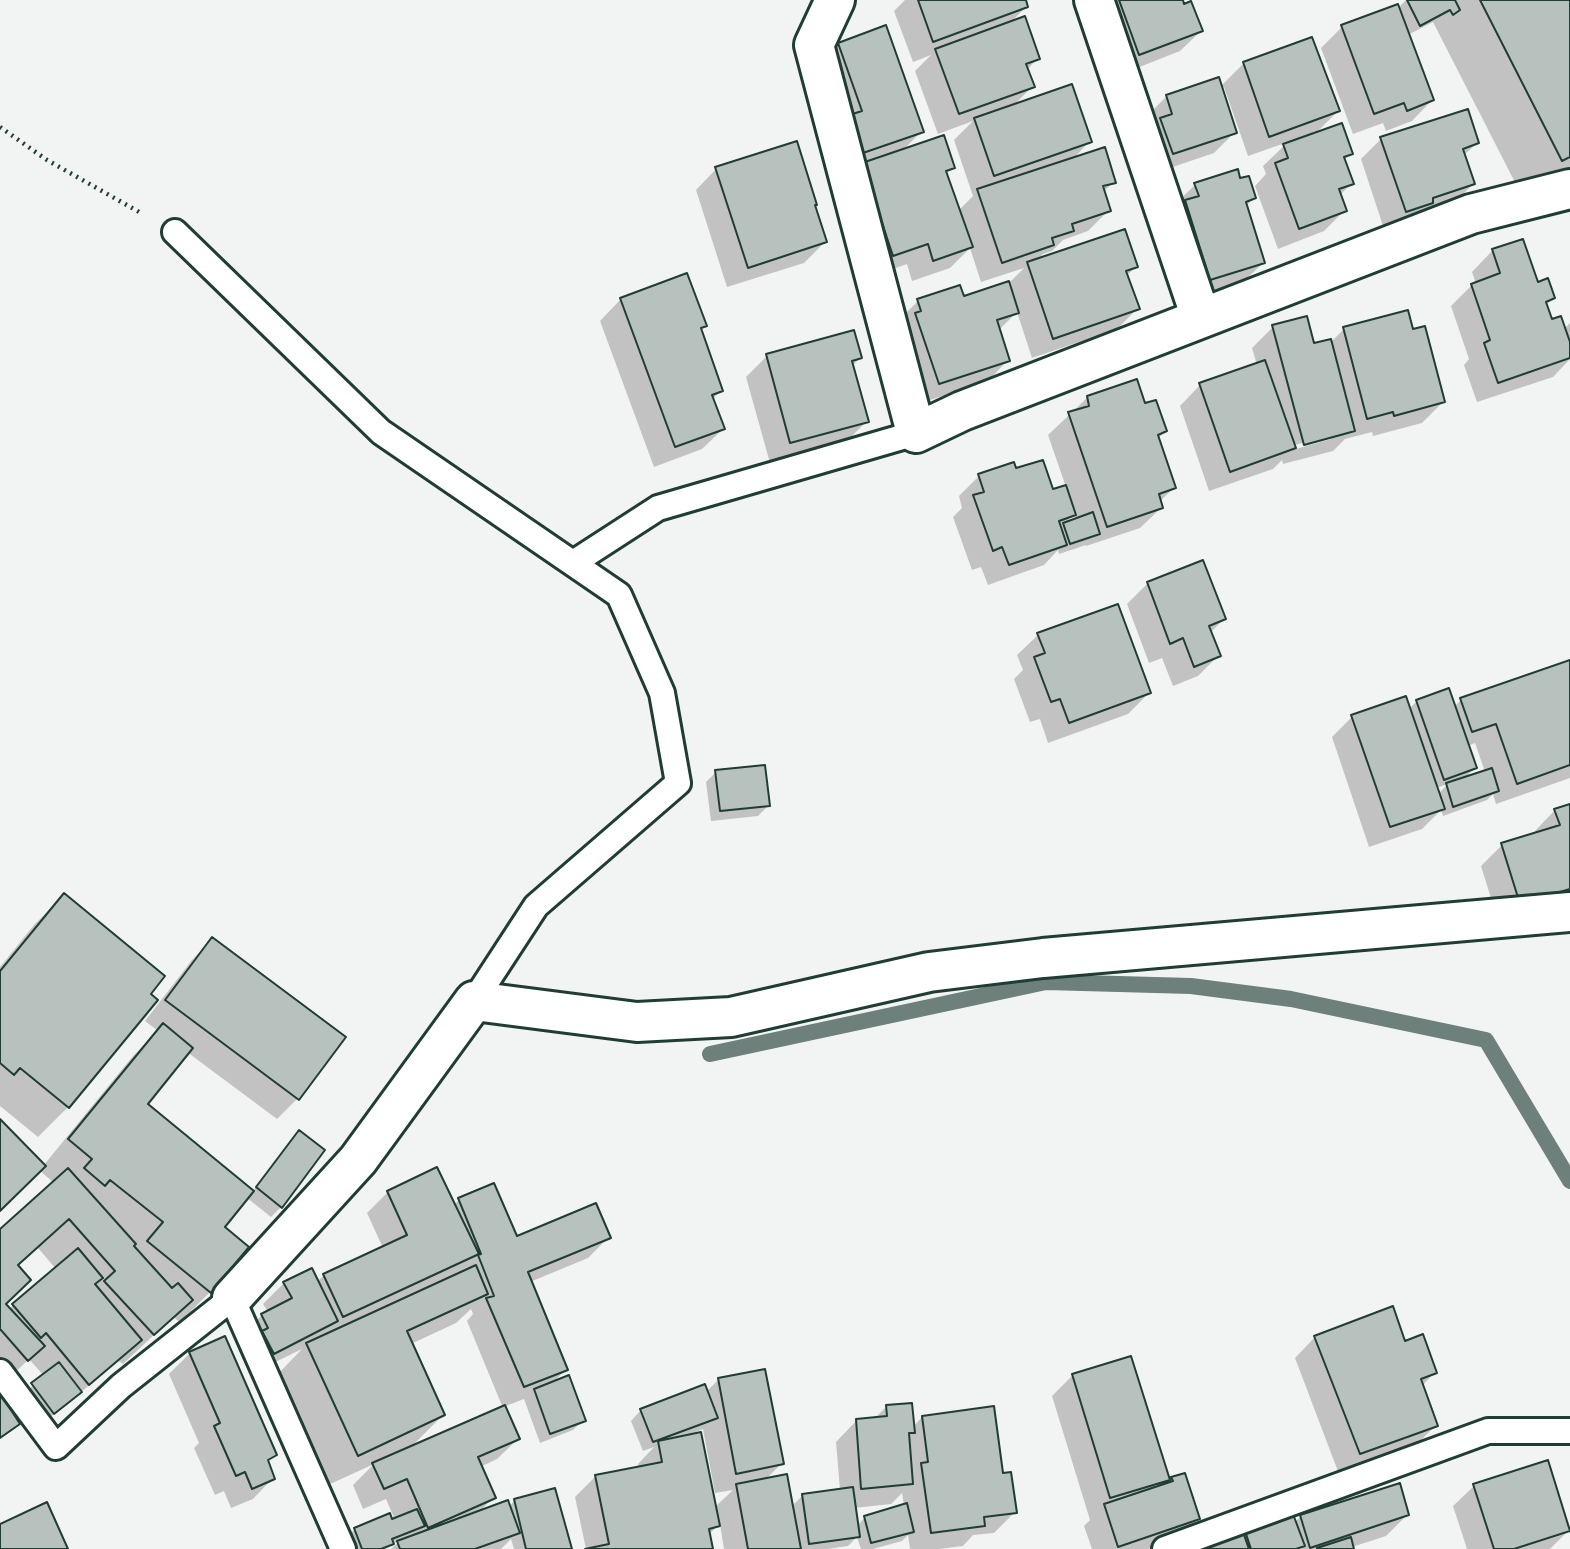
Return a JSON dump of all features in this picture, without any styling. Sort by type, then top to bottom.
[{"type":"street","points":[[835,0],[814,45],[916,433],[962,411],[1471,214],[1570,189]]},
{"type":"street","points":[[1094,0],[1201,318]]},
{"type":"street","points":[[232,1298],[358,1160],[474,1001],[637,1022],[731,1017],[929,972],[1057,957],[1570,912]]},
{"type":"lane","points":[[175,232],[381,432],[619,594],[662,693],[678,783],[536,906],[474,1001]]},
{"type":"lane","points":[[573,564],[658,508],[916,433]]},
{"type":"lane","points":[[0,1372],[56,1447],[121,1386],[232,1298],[343,1549]]},
{"type":"lane","points":[[1166,1549],[1488,1431],[1570,1431]]},
{"type":"path","points":[[0,127],[47,160],[175,232]]},
{"type":"building","points":[[918,0],[1026,0],[1028,7],[933,42]]},
{"type":"building","points":[[1119,0],[1183,0],[1184,4],[1191,1],[1203,31],[1139,55]]},
{"type":"building","points":[[1407,0],[1455,0],[1460,10],[1453,15],[1450,10],[1420,26]]},
{"type":"building","points":[[1480,0],[1570,0],[1570,157],[1562,161]]},
{"type":"building","points":[[1398,4],[1434,100],[1407,111],[1404,103],[1374,114],[1341,25]]},
{"type":"building","points":[[1025,16],[1040,59],[1026,64],[1035,87],[959,114],[935,49]]},
{"type":"building","points":[[886,25],[924,132],[860,154],[846,116],[862,111],[838,43]]},
{"type":"building","points":[[1312,37],[1340,111],[1269,137],[1243,62]]},
{"type":"building","points":[[1219,77],[1237,133],[1173,154],[1160,118],[1172,114],[1166,95]]},
{"type":"building","points":[[1072,84],[1092,142],[994,176],[974,118]]},
{"type":"building","points":[[1468,109],[1479,143],[1463,149],[1475,184],[1433,198],[1433,203],[1406,212],[1380,137]]},
{"type":"building","points":[[1342,123],[1353,154],[1344,157],[1354,184],[1339,189],[1347,211],[1299,229],[1275,163],[1288,158],[1283,144]]},
{"type":"building","points":[[944,135],[955,168],[946,171],[973,247],[933,261],[928,244],[893,256],[862,163]]},
{"type":"building","points":[[797,141],[827,242],[748,268],[715,167]]},
{"type":"building","points":[[1105,147],[1116,183],[1103,186],[1111,211],[1072,224],[1074,231],[1052,238],[1054,245],[1002,263],[977,189]]},
{"type":"building","points":[[1238,169],[1240,178],[1249,176],[1256,198],[1246,202],[1265,263],[1210,280],[1185,200],[1199,196],[1194,183]]},
{"type":"building","points":[[1125,229],[1138,267],[1126,271],[1140,309],[1053,339],[1027,262]]},
{"type":"building","points":[[1523,239],[1538,282],[1548,278],[1555,298],[1546,302],[1552,319],[1561,316],[1570,342],[1570,358],[1498,383],[1484,343],[1490,340],[1471,284],[1500,273],[1492,249]]},
{"type":"building","points":[[687,273],[707,326],[701,328],[723,391],[712,395],[725,429],[675,447],[620,298]]},
{"type":"building","points":[[1009,281],[1019,313],[997,320],[1010,361],[939,384],[915,313],[921,311],[917,299],[960,285],[964,296]]},
{"type":"building","points":[[1408,310],[1413,329],[1425,326],[1445,402],[1394,416],[1393,412],[1367,419],[1343,327]]},
{"type":"building","points":[[1307,316],[1314,343],[1331,339],[1355,431],[1304,445],[1272,325]]},
{"type":"building","points":[[854,330],[862,358],[852,361],[869,422],[790,443],[766,354]]},
{"type":"building","points":[[1265,360],[1296,448],[1230,472],[1199,383]]},
{"type":"building","points":[[1137,379],[1145,403],[1156,400],[1167,431],[1158,435],[1176,488],[1159,494],[1163,508],[1107,527],[1068,412],[1089,406],[1087,396]]},
{"type":"building","points":[[1043,460],[1053,489],[1066,485],[1076,515],[1059,521],[1067,545],[1009,565],[1002,547],[993,551],[973,495],[984,492],[978,474],[1014,462],[1016,468]]},
{"type":"building","points":[[1093,512],[1100,534],[1070,544],[1063,523]]},
{"type":"building","points":[[1203,560],[1226,619],[1209,626],[1221,656],[1194,667],[1183,638],[1170,644],[1147,582]]},
{"type":"building","points":[[1118,604],[1151,693],[1069,723],[1060,699],[1051,702],[1034,657],[1045,653],[1037,633]]},
{"type":"building","points":[[1570,660],[1570,765],[1517,784],[1496,724],[1472,732],[1460,698]]},
{"type":"building","points":[[1449,688],[1477,768],[1444,780],[1416,700]]},
{"type":"building","points":[[1406,696],[1445,809],[1390,827],[1351,715]]},
{"type":"building","points":[[765,765],[770,806],[720,811],[715,770]]},
{"type":"building","points":[[1492,768],[1499,791],[1453,807],[1446,783]]},
{"type":"building","points":[[1570,804],[1570,889],[1520,904],[1501,843],[1560,825],[1554,809]]},
{"type":"building","points":[[64,893],[165,976],[151,994],[158,1000],[69,1108],[20,1068],[14,1075],[0,1063],[0,971]]},
{"type":"building","points":[[212,937],[346,1037],[299,1100],[165,1000]]},
{"type":"building","points":[[163,1023],[193,1048],[148,1104],[254,1191],[225,1227],[249,1247],[211,1293],[147,1241],[163,1222],[110,1180],[105,1186],[84,1168],[92,1159],[68,1139]]},
{"type":"building","points":[[0,1119],[46,1166],[0,1211]]},
{"type":"building","points":[[299,1130],[325,1150],[282,1208],[256,1187]]},
{"type":"building","points":[[437,1167],[479,1254],[343,1317],[323,1274],[407,1235],[387,1191]]},
{"type":"building","points":[[68,1168],[172,1288],[178,1283],[193,1300],[154,1335],[104,1281],[115,1271],[69,1219],[18,1265],[31,1280],[6,1304],[45,1346],[28,1361],[0,1329],[0,1229]]},
{"type":"building","points":[[494,1183],[517,1236],[596,1203],[611,1238],[528,1272],[568,1370],[524,1387],[486,1298],[494,1296],[478,1255],[481,1254],[458,1198]]},
{"type":"building","points":[[78,1248],[103,1278],[95,1284],[142,1340],[89,1385],[46,1333],[41,1338],[12,1304]]},
{"type":"building","points":[[476,1265],[488,1294],[407,1331],[445,1415],[358,1456],[306,1343]]},
{"type":"building","points":[[312,1268],[338,1321],[274,1354],[262,1331],[268,1328],[261,1314],[292,1298],[283,1282]]},
{"type":"building","points":[[1393,1306],[1405,1341],[1423,1334],[1437,1373],[1421,1379],[1438,1426],[1360,1454],[1314,1336]]},
{"type":"building","points":[[225,1336],[277,1455],[268,1460],[275,1479],[252,1489],[245,1472],[236,1476],[214,1426],[220,1423],[189,1352]]},
{"type":"building","points":[[1131,1356],[1170,1480],[1110,1498],[1072,1374]]},
{"type":"building","points":[[59,1362],[82,1392],[54,1414],[31,1383]]},
{"type":"building","points":[[765,1369],[784,1464],[736,1474],[718,1378]]},
{"type":"building","points":[[569,1375],[586,1421],[550,1434],[534,1389]]},
{"type":"building","points":[[705,1384],[718,1418],[653,1442],[640,1409]]},
{"type":"building","points":[[0,1395],[20,1424],[0,1438]]},
{"type":"building","points":[[912,1403],[915,1433],[909,1433],[913,1484],[861,1489],[856,1419],[887,1416],[886,1405]]},
{"type":"building","points":[[505,1405],[520,1439],[478,1457],[496,1498],[428,1528],[407,1479],[384,1489],[372,1463]]},
{"type":"building","points":[[994,1406],[1003,1473],[1011,1472],[1017,1513],[984,1517],[985,1526],[931,1533],[921,1463],[928,1462],[922,1416]]},
{"type":"building","points":[[701,1432],[720,1526],[709,1529],[713,1549],[585,1549],[609,1544],[595,1475],[662,1462],[658,1441]]},
{"type":"building","points":[[1548,1460],[1570,1531],[1514,1549],[1494,1549],[1473,1484]]},
{"type":"building","points":[[1185,1473],[1200,1519],[1118,1547],[1104,1504],[1173,1481],[1171,1477]]},
{"type":"building","points":[[787,1474],[801,1549],[748,1549],[736,1484]]},
{"type":"building","points":[[1400,1483],[1409,1515],[1310,1548],[1300,1515]]},
{"type":"building","points":[[853,1487],[860,1537],[809,1544],[802,1494]]},
{"type":"building","points":[[555,1488],[572,1549],[526,1549],[514,1499]]},
{"type":"building","points":[[508,1500],[520,1533],[475,1549],[400,1549],[397,1541]]},
{"type":"building","points":[[47,1502],[68,1549],[0,1549],[0,1524]]},
{"type":"building","points":[[907,1503],[914,1532],[871,1543],[864,1516]]},
{"type":"building","points":[[417,1509],[425,1526],[392,1539],[394,1544],[381,1549],[362,1549],[354,1528],[390,1513],[392,1519]]},
{"type":"building","points":[[1293,1514],[1305,1546],[1296,1549],[1251,1549],[1245,1531]]},
{"type":"building","points":[[1243,1532],[1249,1549],[1202,1549]]},
{"type":"building","points":[[1351,1537],[1354,1549],[1317,1549],[1317,1548]]},
{"type":"waterway","points":[[710,1054],[1046,982],[1191,986],[1291,999],[1486,1040],[1570,1181]]}]
